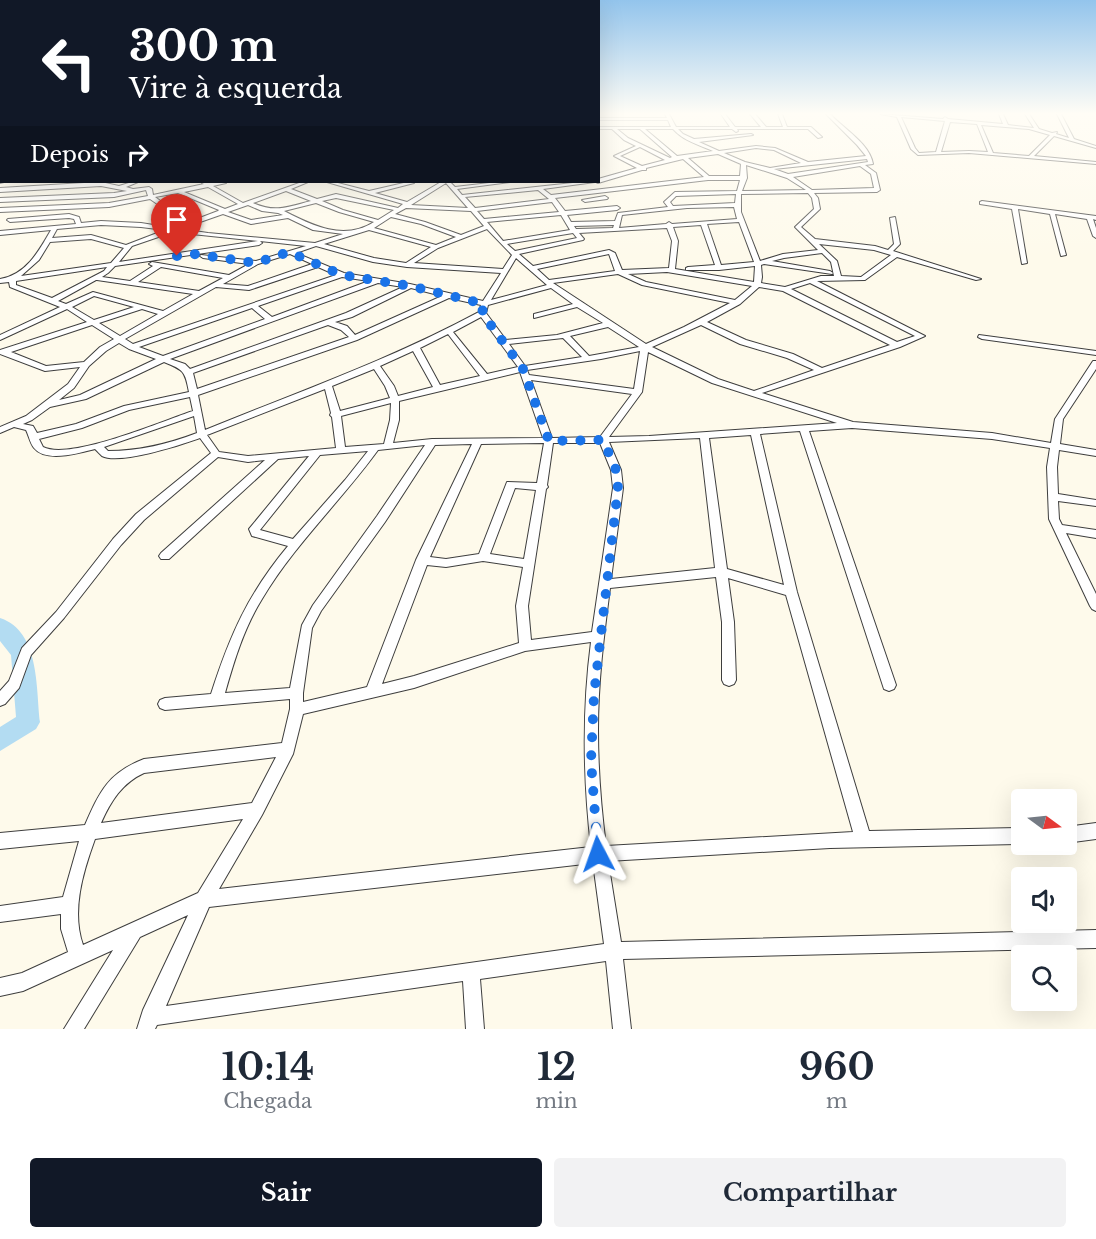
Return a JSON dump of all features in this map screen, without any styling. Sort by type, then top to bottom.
[{"type":"street","points":[[631,162],[654,173]]},
{"type":"street","points":[[600,180],[664,162]]},
{"type":"street","points":[[690,162],[708,178]]},
{"type":"street","points":[[738,162],[769,169],[787,176],[809,190],[814,197],[817,209],[798,227],[834,261],[838,276]]},
{"type":"street","points":[[802,162],[807,164]]},
{"type":"street","points":[[769,169],[827,162]]},
{"type":"street","points":[[787,176],[862,166],[871,162]]},
{"type":"street","points":[[334,415],[486,378],[524,373],[586,357],[645,347],[737,302],[758,284],[759,273],[750,237],[741,220],[737,205],[744,178],[743,164]]},
{"type":"street","points":[[672,208],[667,202],[673,195],[741,191],[877,190],[873,173],[862,166]]},
{"type":"street","points":[[662,178],[669,183]]},
{"type":"street","points":[[0,210],[99,206],[151,197],[205,183],[244,203],[264,210],[279,211],[336,196],[404,207],[475,210],[600,191],[708,178],[744,178]]},
{"type":"street","points":[[0,190],[107,183],[134,191]]},
{"type":"street","points":[[119,188],[133,183]]},
{"type":"street","points":[[283,183],[293,186]]},
{"type":"street","points":[[54,300],[97,278],[113,265],[126,247],[166,229],[303,183]]},
{"type":"street","points":[[333,183],[404,207]]},
{"type":"street","points":[[390,183],[397,185]]},
{"type":"street","points":[[368,193],[407,183]]},
{"type":"street","points":[[0,430],[29,418],[71,386],[86,364],[118,339],[199,293],[256,263],[369,228],[444,183]]},
{"type":"street","points":[[448,183],[456,188],[502,243],[549,284],[645,347],[715,381],[852,425]]},
{"type":"street","points":[[456,188],[498,183]]},
{"type":"street","points":[[463,196],[579,183]]},
{"type":"street","points":[[596,183],[605,198],[618,211]]},
{"type":"street","points":[[483,308],[516,253],[582,239],[552,199],[539,188]]},
{"type":"street","points":[[0,200],[119,195],[149,189],[151,197],[166,208],[195,220]]},
{"type":"street","points":[[285,189],[316,202],[380,222]]},
{"type":"street","points":[[177,191],[251,222],[287,216]]},
{"type":"street","points":[[552,199],[605,198]]},
{"type":"street","points":[[981,203],[1093,218],[1096,236]]},
{"type":"street","points":[[407,265],[436,247],[485,224],[560,212],[737,205]]},
{"type":"street","points":[[1015,207],[1024,263]]},
{"type":"street","points":[[418,221],[437,209]]},
{"type":"street","points":[[279,211],[315,229],[354,233]]},
{"type":"street","points":[[616,227],[618,211]]},
{"type":"street","points":[[1052,212],[1063,255]]},
{"type":"street","points":[[391,215],[418,221],[461,237]]},
{"type":"street","points":[[10,220],[69,216],[77,218],[79,225]]},
{"type":"street","points":[[765,262],[863,279],[892,254],[897,244],[893,218]]},
{"type":"street","points":[[502,243],[574,231],[741,220]]},
{"type":"street","points":[[704,222],[719,268]]},
{"type":"street","points":[[569,224],[616,227]]},
{"type":"street","points":[[669,224],[675,241],[669,270]]},
{"type":"street","points":[[2,241],[3,232],[79,225],[141,225],[321,244],[373,260],[407,265],[504,271]]},
{"type":"street","points":[[369,228],[436,247]]},
{"type":"street","points":[[54,229],[38,259],[13,279],[11,284],[15,288],[54,300],[132,347],[165,358],[189,372],[330,322],[410,286]]},
{"type":"street","points":[[49,240],[91,237],[126,247]]},
{"type":"street","points":[[0,281],[277,240]]},
{"type":"street","points":[[813,241],[852,244],[978,279]]},
{"type":"street","points":[[97,446],[106,454],[132,453],[202,435],[375,365],[448,330],[483,308],[549,284],[619,272],[719,268],[756,264],[783,256],[824,251]]},
{"type":"street","points":[[289,252],[342,275],[449,295],[483,308],[506,342],[524,373],[549,441],[522,606],[525,646]]},
{"type":"street","points":[[533,268],[607,252],[612,253],[619,272],[644,284],[737,302]]},
{"type":"street","points":[[194,254],[256,263]]},
{"type":"street","points":[[365,266],[373,260]]},
{"type":"street","points":[[140,262],[228,277]]},
{"type":"street","points":[[132,283],[160,265]]},
{"type":"street","points":[[214,285],[249,288],[317,265]]},
{"type":"street","points":[[669,270],[785,289],[897,345]]},
{"type":"street","points":[[351,276],[358,271]]},
{"type":"street","points":[[132,347],[342,275]]},
{"type":"street","points":[[785,289],[838,276]]},
{"type":"street","points":[[97,278],[199,293]]},
{"type":"street","points":[[46,405],[83,397],[165,358],[377,281]]},
{"type":"street","points":[[752,394],[921,336],[811,281]]},
{"type":"street","points":[[0,338],[93,294],[164,313]]},
{"type":"street","points":[[34,437],[79,426],[128,408],[192,393],[354,338],[449,295]]},
{"type":"street","points":[[537,316],[579,304]]},
{"type":"street","points":[[252,305],[271,320]]},
{"type":"street","points":[[2,351],[142,307]]},
{"type":"street","points":[[700,321],[743,342],[790,356],[820,370]]},
{"type":"street","points":[[330,322],[344,328],[354,338]]},
{"type":"street","points":[[506,342],[565,335],[610,324]]},
{"type":"street","points":[[448,330],[486,378]]},
{"type":"street","points":[[565,335],[586,357]]},
{"type":"street","points":[[982,337],[1096,353]]},
{"type":"street","points":[[415,347],[438,389]]},
{"type":"street","points":[[603,440],[638,392],[645,347]]},
{"type":"street","points":[[2,351],[45,369],[86,364]]},
{"type":"street","points":[[1096,363],[1059,419],[1053,446],[1052,497],[1054,519],[1091,587],[1096,606]]},
{"type":"street","points":[[375,365],[397,399],[388,445]]},
{"type":"street","points":[[189,372],[195,413],[202,435],[216,454],[248,459],[432,442],[704,436],[852,425],[992,436],[1096,453]]},
{"type":"street","points":[[524,373],[638,392]]},
{"type":"street","points":[[327,384],[335,399],[334,415],[340,450]]},
{"type":"street","points":[[14,425],[30,428],[34,437],[33,442],[42,451],[59,454],[97,446],[195,413]]},
{"type":"street","points":[[804,429],[889,685]]},
{"type":"street","points":[[755,432],[791,592],[863,839]]},
{"type":"street","points":[[704,436],[728,622],[729,680]]},
{"type":"street","points":[[603,440],[616,470],[618,488],[599,636],[591,761],[598,854],[615,951],[622,1029]]},
{"type":"street","points":[[372,692],[423,560],[477,441]]},
{"type":"street","points":[[148,1023],[204,899],[257,810],[288,749],[297,701],[306,628],[317,608],[381,519],[432,442]]},
{"type":"street","points":[[216,699],[245,620],[262,587],[346,487],[376,446]]},
{"type":"street","points":[[296,544],[256,533],[254,529],[318,452]]},
{"type":"street","points":[[0,700],[14,684],[26,652],[54,622],[111,549],[140,517],[216,454]]},
{"type":"street","points":[[165,556],[276,456]]},
{"type":"street","points":[[483,557],[511,484],[543,487]]},
{"type":"street","points":[[1052,497],[1096,503]]},
{"type":"street","points":[[1058,528],[1096,534]]},
{"type":"street","points":[[423,560],[446,563],[483,557],[528,564]]},
{"type":"street","points":[[606,584],[722,572],[791,592]]},
{"type":"street","points":[[165,704],[216,699],[297,701],[372,692],[477,663],[525,646],[599,636]]},
{"type":"street","points":[[78,956],[69,923],[70,904],[88,832],[115,783],[137,769],[288,749]]},
{"type":"street","points":[[0,841],[257,810]]},
{"type":"street","points":[[1077,834],[1096,831]]},
{"type":"street","points":[[0,987],[23,982],[204,899],[598,854],[863,839],[1011,836]]},
{"type":"street","points":[[0,914],[70,904]]},
{"type":"street","points":[[73,1029],[135,929]]},
{"type":"street","points":[[148,1023],[615,951],[1096,939]]},
{"type":"street","points":[[471,972],[475,1029]]},
{"type":"waterway","points":[[0,626],[22,652],[28,722],[0,740]]},
{"type":"route","points":[[177,256],[194,254],[256,263],[289,252],[342,275],[410,286],[484,304],[482,313],[506,342],[523,369],[549,441],[603,440],[616,470],[618,488],[599,636],[594,695],[591,761],[598,854]]}]
